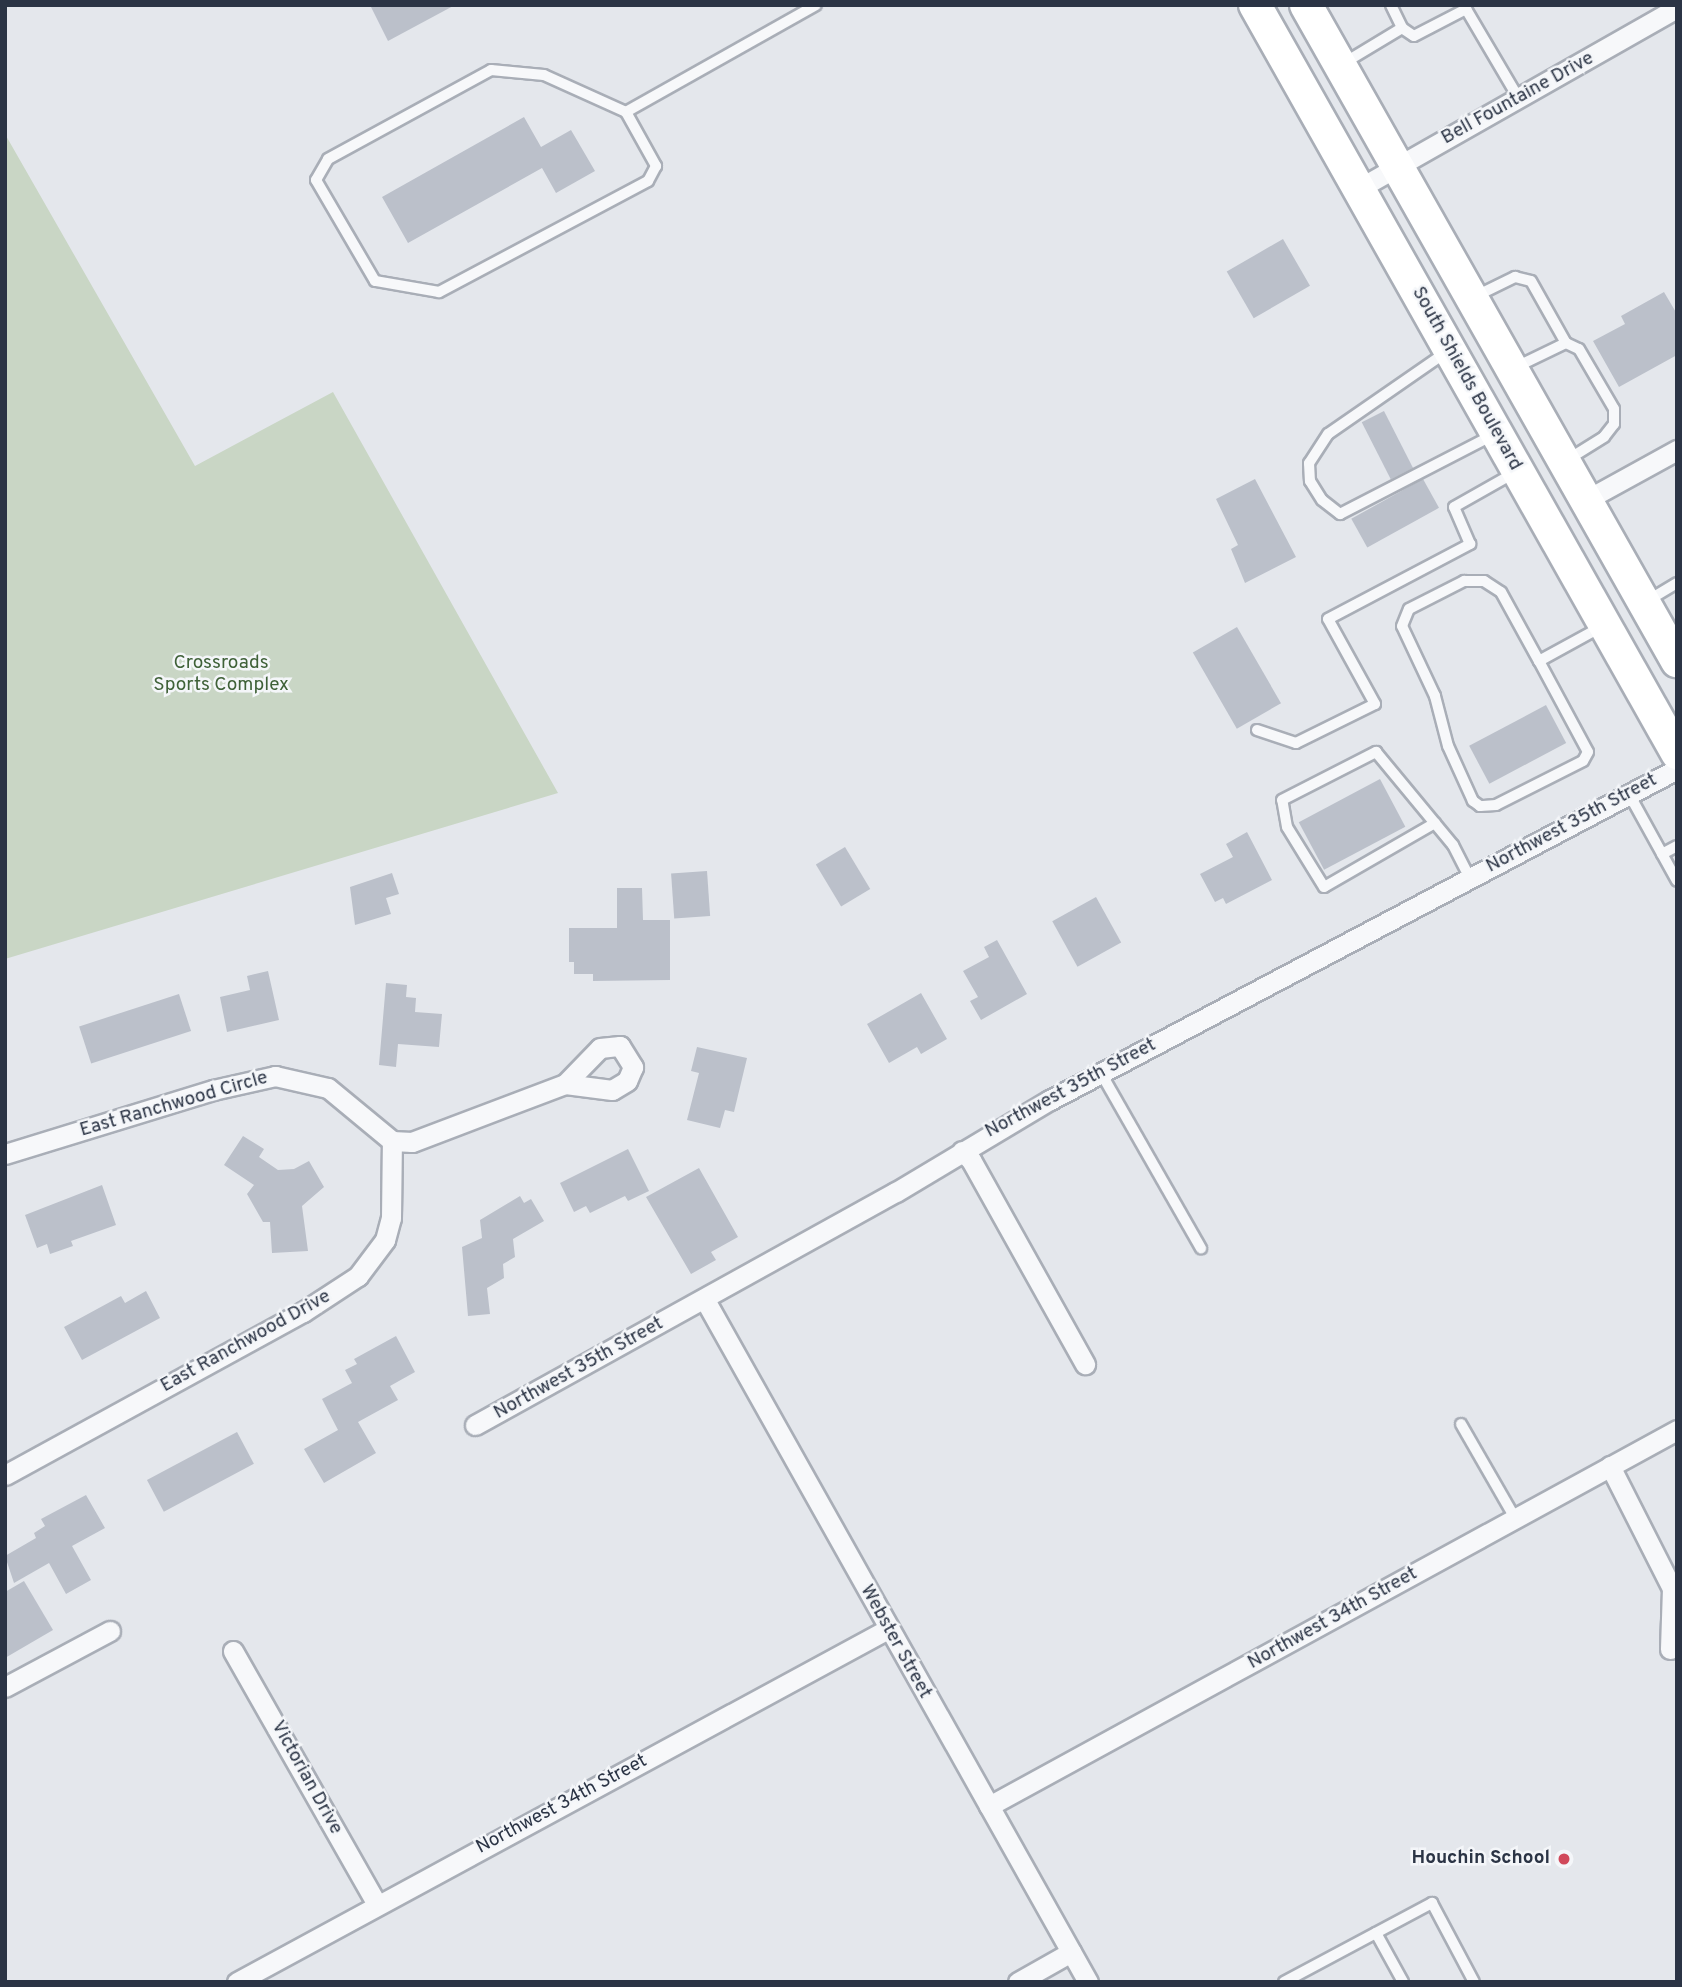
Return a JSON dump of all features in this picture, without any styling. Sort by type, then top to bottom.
[{"type":"main road","name":"South Shields Boulevard","points":[[1255,5],[1677,752]]},
{"type":"main road","points":[[1306,5],[1677,661]]},
{"type":"street","name":"Bell Fountaine Drive","points":[[1358,188],[1677,8]]},
{"type":"street","points":[[1586,500],[1677,450]]},
{"type":"street","name":"Northwest 35th Street","points":[[475,1425],[705,1300],[1101,1073],[1677,769]]},
{"type":"street","name":"East Ranchwood Circle","points":[[5,1154],[213,1090],[275,1076],[328,1088],[392,1141]]},
{"type":"street","points":[[392,1141],[412,1142],[565,1084]]},
{"type":"street","name":"East Ranchwood Drive","points":[[5,1475],[303,1312],[358,1276],[385,1240],[391,1217],[392,1141]]},
{"type":"street","points":[[961,1151],[971,1160],[1085,1364]]},
{"type":"street","name":"Webster Street","points":[[705,1300],[1088,1982]]},
{"type":"street","name":"Northwest 34th Street","points":[[989,1807],[1677,1430]]},
{"type":"street","points":[[1610,1466],[1672,1588],[1670,1649]]},
{"type":"street","name":"Northwest 34th Street","points":[[237,1982],[888,1629]]},
{"type":"street","points":[[5,1687],[110,1631]]},
{"type":"street","name":"Victorian Drive","points":[[233,1651],[377,1905]]},
{"type":"street","points":[[1018,1982],[1072,1952]]},
{"type":"lane","points":[[626,112],[816,5]]},
{"type":"lane","points":[[1391,5],[1402,28],[1414,36],[1466,9],[1518,99]]},
{"type":"lane","points":[[1341,66],[1402,28]]},
{"type":"lane","points":[[491,70],[544,75],[626,112],[656,166],[648,181],[439,292],[375,281],[316,180],[328,159],[491,70]]},
{"type":"lane","points":[[1472,298],[1515,277],[1531,281],[1566,343],[1579,349],[1614,409],[1614,424],[1604,437],[1564,462]]},
{"type":"lane","points":[[1512,369],[1566,343]]},
{"type":"lane","points":[[1449,349],[1328,434],[1309,463],[1310,481],[1322,500],[1340,514],[1497,433]]},
{"type":"lane","points":[[1257,730],[1296,743],[1375,704],[1328,619],[1470,544],[1454,507],[1518,471]]},
{"type":"lane","points":[[1464,581],[1484,581],[1501,592],[1539,661],[1588,752],[1584,761],[1496,805],[1480,806],[1474,801],[1448,746],[1435,696],[1402,626],[1409,609],[1464,581]]},
{"type":"lane","points":[[1644,603],[1677,583]]},
{"type":"lane","points":[[1539,661],[1605,625]]},
{"type":"lane","points":[[1435,823],[1324,887],[1287,827],[1282,800],[1376,752],[1435,823],[1469,878]]},
{"type":"lane","points":[[1629,794],[1677,881]]},
{"type":"lane","points":[[1662,854],[1677,846]]},
{"type":"lane","points":[[1101,1073],[1201,1248]]},
{"type":"lane","points":[[1461,1424],[1515,1518]]},
{"type":"lane","points":[[1284,1982],[1432,1903],[1474,1982]]},
{"type":"lane","points":[[1376,1933],[1403,1982]]},
{"type":"green space","name":"Crossroads Sports Complex","points":[[5,134],[195,466],[333,392],[558,793],[5,959]]},
{"type":"building","points":[[370,5],[455,5],[388,41]]},
{"type":"building","points":[[524,117],[541,147],[571,130],[595,171],[556,193],[542,168],[408,243],[382,197]]},
{"type":"building","points":[[1283,239],[1310,286],[1254,318],[1227,272]]},
{"type":"building","points":[[1664,292],[1677,314],[1677,355],[1619,387],[1593,341],[1625,324],[1621,316]]},
{"type":"building","points":[[1384,411],[1413,468],[1391,479],[1362,422]]},
{"type":"building","points":[[1255,479],[1296,557],[1245,583],[1231,549],[1238,545],[1216,499]]},
{"type":"building","points":[[1423,479],[1439,508],[1367,548],[1351,519]]},
{"type":"building","points":[[1237,627],[1281,703],[1237,729],[1193,652]]},
{"type":"building","points":[[1546,705],[1566,743],[1489,784],[1469,746]]},
{"type":"building","points":[[1380,779],[1405,827],[1324,870],[1299,822]]},
{"type":"building","points":[[1247,832],[1272,880],[1226,904],[1223,898],[1215,902],[1200,874],[1233,857],[1226,844]]},
{"type":"building","points":[[845,847],[870,889],[841,907],[816,865]]},
{"type":"building","points":[[707,871],[710,916],[674,918],[671,874]]},
{"type":"building","points":[[392,873],[399,894],[386,898],[391,914],[355,925],[350,887]]},
{"type":"building","points":[[617,888],[642,888],[643,920],[670,920],[670,980],[593,981],[593,974],[574,974],[574,962],[569,962],[569,928],[617,928]]},
{"type":"building","points":[[1096,897],[1121,942],[1077,967],[1052,921]]},
{"type":"building","points":[[997,940],[1027,994],[981,1020],[970,1001],[978,997],[963,971],[989,957],[984,947]]},
{"type":"building","points":[[268,971],[279,1020],[227,1032],[220,997],[250,990],[247,976]]},
{"type":"building","points":[[386,983],[407,985],[406,997],[416,998],[415,1012],[442,1014],[439,1047],[398,1044],[396,1067],[379,1065]]},
{"type":"building","points":[[921,993],[947,1039],[921,1054],[917,1047],[889,1063],[867,1024]]},
{"type":"building","points":[[179,994],[191,1031],[91,1064],[79,1026]]},
{"type":"building","points":[[697,1047],[747,1058],[734,1112],[725,1110],[720,1128],[687,1120],[699,1073],[691,1071]]},
{"type":"building","points":[[243,1136],[264,1149],[259,1157],[278,1170],[294,1169],[309,1161],[324,1187],[302,1206],[308,1251],[272,1253],[270,1222],[263,1222],[247,1194],[254,1185],[224,1165]]},
{"type":"building","points":[[628,1149],[649,1191],[628,1201],[625,1196],[590,1213],[586,1206],[574,1212],[560,1183]]},
{"type":"building","points":[[699,1168],[738,1237],[711,1252],[716,1260],[691,1274],[646,1197]]},
{"type":"building","points":[[102,1185],[116,1225],[71,1241],[73,1246],[50,1254],[47,1244],[37,1248],[25,1215]]},
{"type":"building","points":[[520,1196],[524,1203],[531,1199],[544,1221],[513,1239],[515,1257],[503,1264],[504,1278],[487,1288],[490,1314],[468,1316],[462,1247],[482,1238],[480,1220]]},
{"type":"building","points":[[146,1291],[160,1318],[82,1360],[64,1327],[121,1296],[125,1303]]},
{"type":"building","points":[[396,1336],[415,1372],[390,1386],[398,1400],[358,1422],[376,1453],[324,1483],[304,1449],[338,1430],[322,1399],[352,1383],[345,1370],[357,1364],[354,1359]]},
{"type":"building","points":[[237,1432],[254,1464],[164,1512],[147,1480]]},
{"type":"building","points":[[86,1495],[105,1528],[72,1546],[91,1580],[66,1594],[49,1563],[14,1583],[5,1556],[36,1538],[34,1533],[45,1526],[41,1519]]},
{"type":"building","points":[[24,1581],[53,1630],[5,1658],[5,1592]]},
{"type":"place","name":"Houchin School","points":[[1564,1859]]}]
